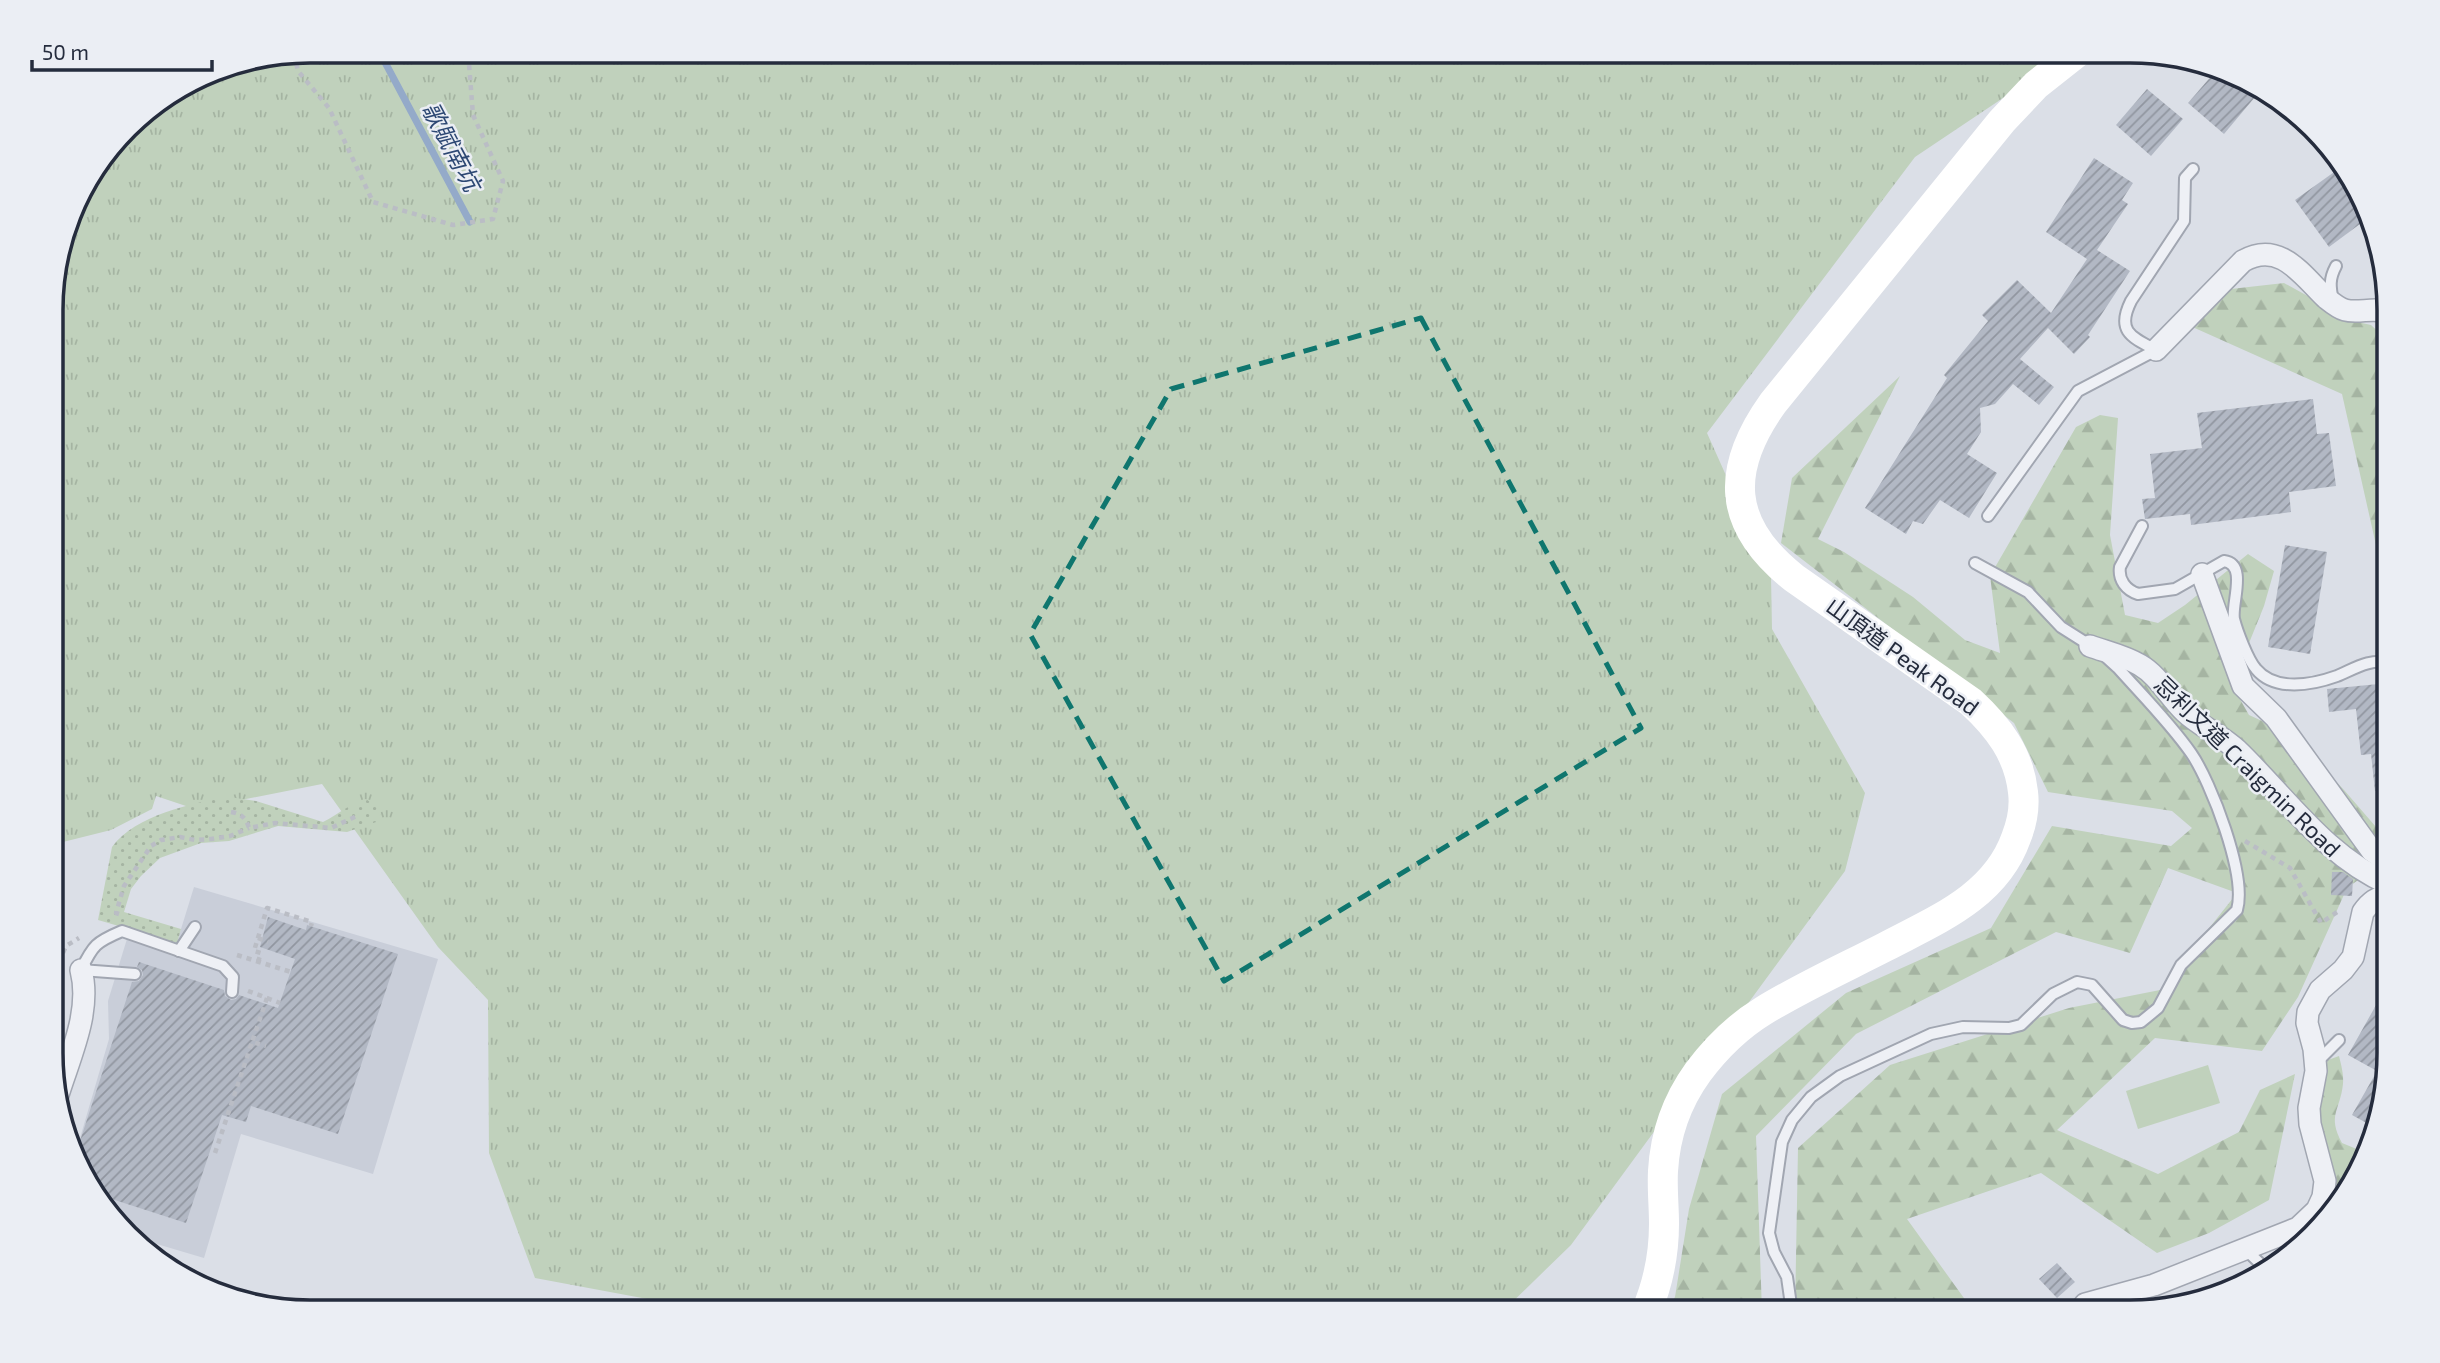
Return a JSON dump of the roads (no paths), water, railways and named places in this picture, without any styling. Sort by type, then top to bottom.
[{"type":"main road","name":"山頂道 Peak Road","points":[[1651,1300],[1662,1253],[1662,1173],[1666,1142],[1681,1100],[1702,1067],[1731,1035],[1764,1011],[1969,900],[1998,872],[2020,829],[2024,802],[2020,773],[2009,746],[1993,724],[1971,702],[1794,578],[1771,558],[1758,542],[1746,518],[1740,491],[1740,476],[1746,449],[1773,403],[2010,112],[2036,85],[2064,63]]},
{"type":"street","points":[[2156,350],[2243,261],[2264,253],[2286,260],[2333,304],[2345,310],[2376,310]]},
{"type":"street","points":[[2202,574],[2243,686],[2276,718],[2377,854]]},
{"type":"street","name":"忌利文道 Craigmin Road","points":[[2090,646],[2133,661],[2147,670],[2181,708],[2238,750],[2286,803],[2342,855],[2377,878]]},
{"type":"street","points":[[2100,1300],[2154,1285],[2298,1228],[2321,1204],[2325,1181],[2309,1116],[2316,1063],[2307,1023],[2310,1006],[2320,990],[2343,970],[2353,957],[2363,912],[2377,899]]},
{"type":"street","points":[[64,1073],[84,1007],[86,987],[81,970]]},
{"type":"lane","points":[[2156,350],[2130,337],[2124,315],[2130,301],[2184,221],[2185,178],[2193,169]]},
{"type":"lane","points":[[2333,304],[2330,285],[2336,266]]},
{"type":"lane","points":[[1988,516],[2078,391],[2156,350]]},
{"type":"lane","points":[[2142,526],[2120,567],[2123,583],[2133,592],[2145,594],[2174,589],[2225,561],[2234,567],[2237,578],[2235,620],[2251,662],[2268,680],[2298,685],[2332,677],[2376,661]]},
{"type":"lane","points":[[1975,563],[2028,592],[2061,627],[2090,646]]},
{"type":"lane","name":"忌利文道 Craigmin Road","points":[[1790,1300],[1786,1273],[1771,1246],[1770,1226],[1782,1142],[1792,1120],[1811,1097],[1840,1076],[1931,1034],[1963,1027],[2009,1028],[2021,1025],[2053,994],[2077,982],[2092,985],[2123,1020],[2137,1024],[2146,1020],[2158,1008],[2181,965],[2232,918],[2237,910],[2239,878],[2233,852],[2206,782],[2190,752],[2118,668],[2090,646]]},
{"type":"lane","points":[[179,951],[195,928]]},
{"type":"lane","points":[[135,974],[81,970],[98,941],[122,931],[223,967],[233,977],[235,990]]},
{"type":"lane","points":[[2316,1063],[2339,1040]]},
{"type":"lane","points":[[2245,1249],[2259,1263]]},
{"type":"waterway","name":"歌賦南坑","points":[[385,63],[470,222]]}]
